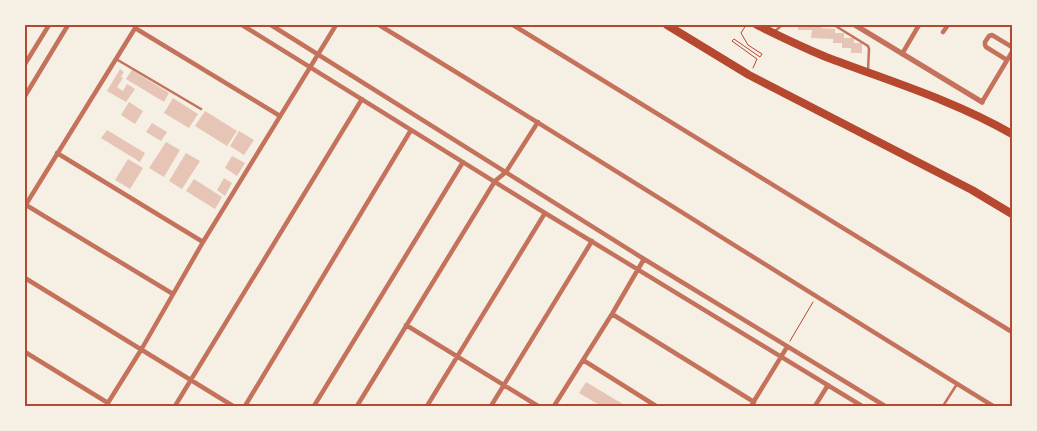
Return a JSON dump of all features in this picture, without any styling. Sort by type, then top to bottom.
[{"type":"highway","points":[[667,25],[749,75],[972,190],[1012,214]]},
{"type":"highway","points":[[756,25],[826,57],[962,108],[1012,134]]},
{"type":"street","points":[[25,64],[49,25]]},
{"type":"street","points":[[25,96],[68,25]]},
{"type":"street","points":[[242,25],[545,213],[862,406]]},
{"type":"street","points":[[271,25],[644,259],[885,406]]},
{"type":"street","points":[[25,352],[107,404],[141,350],[203,242],[336,25]]},
{"type":"street","points":[[379,25],[993,406]]},
{"type":"street","points":[[514,25],[1012,332]]},
{"type":"street","points":[[855,25],[982,102],[1012,52]]},
{"type":"street","points":[[902,54],[919,25]]},
{"type":"street","points":[[943,32],[948,25]]},
{"type":"street","points":[[173,294],[25,205],[136,27],[280,116]]},
{"type":"street","points":[[1007,60],[984,44],[988,36],[994,35],[1012,47]]},
{"type":"street","points":[[25,84],[30,87]]},
{"type":"street","points":[[175,406],[362,99]]},
{"type":"street","points":[[356,406],[495,181],[506,172],[538,122]]},
{"type":"street","points":[[245,406],[411,130]]},
{"type":"street","points":[[57,153],[203,242]]},
{"type":"street","points":[[314,406],[463,162]]},
{"type":"street","points":[[427,406],[545,213]]},
{"type":"street","points":[[491,406],[592,241]]},
{"type":"street","points":[[554,406],[644,259]]},
{"type":"street","points":[[25,278],[232,406]]},
{"type":"street","points":[[612,314],[752,404],[787,347]]},
{"type":"street","points":[[406,325],[538,406]]},
{"type":"street","points":[[583,360],[656,406]]},
{"type":"street","points":[[815,406],[828,385]]},
{"type":"lane","points":[[773,33],[782,25]]},
{"type":"lane","points":[[834,25],[868,46],[868,72]]},
{"type":"lane","points":[[116,60],[201,109]]},
{"type":"lane","points":[[943,406],[957,384]]},
{"type":"path","points":[[746,25],[741,33],[748,45],[762,54],[760,56],[734,39],[732,41],[757,59],[749,75]]},
{"type":"path","points":[[787,347],[816,296]]},
{"type":"building","points":[[798,25],[821,25],[821,28],[835,29],[835,33],[844,33],[844,38],[854,38],[854,43],[862,43],[862,53],[851,53],[851,48],[842,48],[842,43],[833,43],[833,39],[811,38],[812,30],[798,30]]},
{"type":"building","points":[[120,69],[124,72],[121,77],[123,78],[117,87],[123,91],[127,84],[135,89],[126,102],[107,91]]},
{"type":"building","points":[[132,70],[169,93],[164,102],[126,79]]},
{"type":"building","points":[[173,98],[198,114],[189,128],[164,113]]},
{"type":"building","points":[[129,102],[143,111],[135,124],[121,115]]},
{"type":"building","points":[[205,111],[237,131],[227,146],[195,126]]},
{"type":"building","points":[[152,123],[167,132],[161,141],[146,132]]},
{"type":"building","points":[[107,130],[145,153],[140,162],[101,138]]},
{"type":"building","points":[[239,131],[254,140],[244,155],[230,146]]},
{"type":"building","points":[[166,142],[180,150],[164,177],[149,168]]},
{"type":"building","points":[[186,153],[200,161],[182,189],[169,181]]},
{"type":"building","points":[[232,156],[245,163],[237,176],[225,168]]},
{"type":"building","points":[[128,159],[143,168],[130,189],[115,180]]},
{"type":"building","points":[[224,178],[232,183],[225,196],[217,190]]},
{"type":"building","points":[[194,179],[222,197],[215,209],[186,191]]},
{"type":"building","points":[[586,382],[626,406],[601,406],[579,393]]}]
